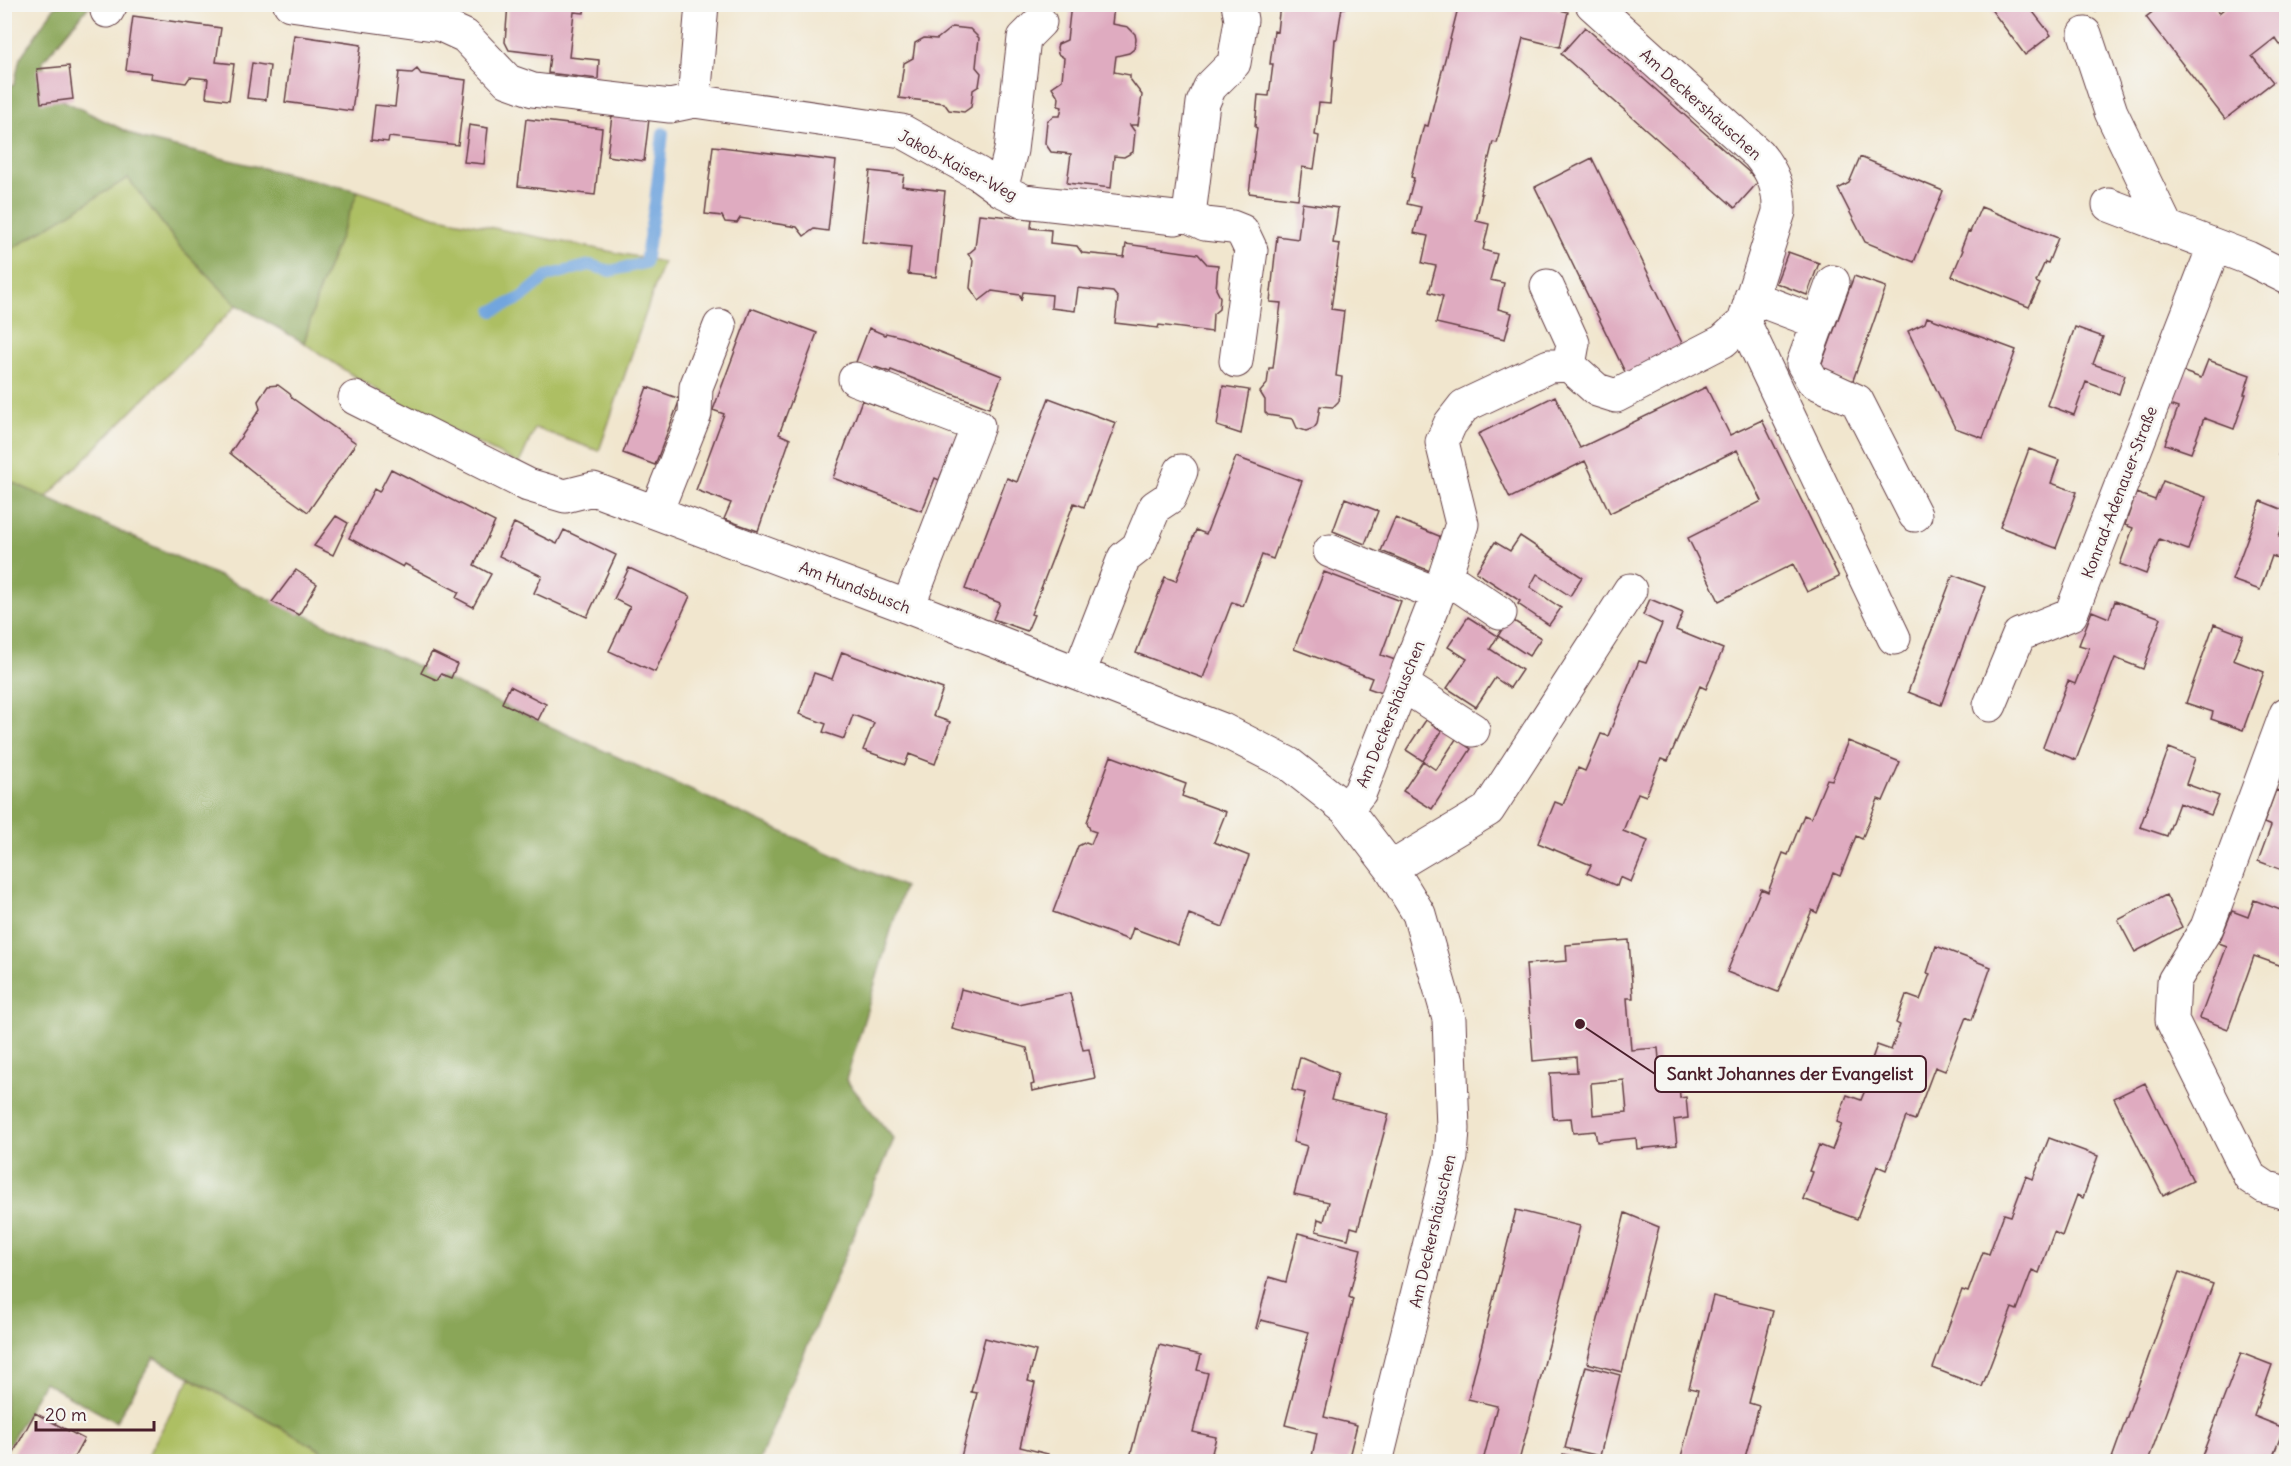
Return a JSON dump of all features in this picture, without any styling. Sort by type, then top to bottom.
[{"type":"street","name":"Jakob-Kaiser-Weg","points":[[290,4],[441,25],[465,36],[508,81],[533,90],[670,106],[694,101],[902,131],[979,174],[1001,190],[1024,201],[1175,218],[1185,214],[1205,224],[1232,227],[1242,231],[1251,250],[1236,362]]},
{"type":"street","points":[[694,101],[702,4]]},
{"type":"street","points":[[1185,214],[1190,207],[1203,103],[1210,87],[1234,63],[1241,20],[1238,4]]},
{"type":"street","name":"Am Deckershäuschen","points":[[1592,4],[1758,154],[1779,168],[1779,212],[1748,310]]},
{"type":"street","points":[[1001,190],[1011,150],[1024,38],[1040,22]]},
{"type":"street","points":[[2085,34],[2111,112],[2167,228]]},
{"type":"street","points":[[2109,205],[2247,258],[2286,277]]},
{"type":"street","name":"Konrad-Adenauer-Straße","points":[[1990,705],[2019,635],[2071,614],[2214,247]]},
{"type":"street","points":[[1833,282],[1803,364],[1813,381],[1857,401],[1915,515]]},
{"type":"street","points":[[1547,286],[1573,342],[1569,364],[1597,390],[1616,396],[1723,341],[1748,310]]},
{"type":"street","points":[[1748,310],[1817,322]]},
{"type":"street","points":[[1748,310],[1894,638]]},
{"type":"street","points":[[656,512],[695,414],[696,387],[720,326]]},
{"type":"street","name":"Am Deckershäuschen","points":[[1376,1461],[1451,1157],[1453,1129],[1449,1019],[1419,914],[1391,868],[1346,809],[1360,792],[1442,585],[1462,524],[1442,442],[1450,424],[1464,406],[1549,366],[1569,364]]},
{"type":"street","points":[[855,379],[978,426],[908,607]]},
{"type":"street","name":"Am Hundsbusch","points":[[355,398],[528,485],[565,496],[593,489],[908,607],[1221,729],[1289,764],[1346,809]]},
{"type":"street","points":[[1079,673],[1124,558],[1138,547],[1155,507],[1170,497],[1181,471]]},
{"type":"street","points":[[1330,551],[1442,585],[1500,613]]},
{"type":"street","points":[[1391,868],[1488,810],[1630,590]]},
{"type":"street","points":[[1403,685],[1473,730]]},
{"type":"street","points":[[2286,714],[2207,927],[2174,981],[2172,1020],[2250,1177],[2265,1187],[2286,1193]]},
{"type":"green space","points":[[56,5],[90,5],[42,62],[56,97],[142,139],[358,191],[319,290],[304,343],[237,305],[180,247],[128,178],[5,253],[5,85],[14,85],[20,58]]},
{"type":"green space","points":[[128,177],[180,247],[237,305],[46,498],[5,479],[5,253]]},
{"type":"green space","points":[[358,191],[434,216],[663,262],[599,451],[535,428],[519,464],[399,403],[304,343],[319,290]]},
{"type":"green space","points":[[5,479],[904,887],[846,1080],[894,1139],[759,1461],[340,1461],[154,1357],[116,1422],[44,1382],[5,1452]]},
{"type":"green space","points":[[190,1378],[340,1461],[144,1462]]},
{"type":"building","points":[[508,4],[585,4],[584,13],[574,12],[569,57],[599,60],[598,79],[548,73],[550,55],[509,50],[505,42]]},
{"type":"building","points":[[1071,4],[1114,7],[1112,24],[1128,27],[1135,34],[1134,49],[1129,53],[1116,56],[1114,72],[1130,75],[1130,79],[1142,95],[1138,125],[1130,125],[1135,132],[1133,152],[1124,157],[1114,156],[1111,188],[1067,183],[1071,154],[1051,152],[1045,143],[1047,121],[1054,116],[1060,116],[1062,107],[1058,106],[1059,98],[1052,87],[1062,80],[1064,58],[1058,54],[1057,47],[1058,44],[1067,40]]},
{"type":"building","points":[[1280,4],[1345,4],[1344,8],[1342,7],[1337,39],[1335,39],[1330,104],[1319,103],[1315,135],[1319,136],[1314,169],[1302,167],[1298,199],[1249,193],[1257,128],[1255,127],[1258,95],[1269,96],[1273,64],[1270,64]]},
{"type":"building","points":[[1459,4],[1536,4],[1568,12],[1560,47],[1523,38],[1497,143],[1493,142],[1480,194],[1482,194],[1476,221],[1489,224],[1483,250],[1497,254],[1490,280],[1504,283],[1498,309],[1512,313],[1505,339],[1436,323],[1443,296],[1429,292],[1436,266],[1422,263],[1428,236],[1414,233],[1421,207],[1407,204],[1424,125],[1428,126]]},
{"type":"building","points":[[1987,4],[2027,4],[2051,35],[2025,55]]},
{"type":"building","points":[[2090,4],[2106,4],[2096,12]]},
{"type":"building","points":[[2163,4],[2212,4],[2219,13],[2230,4],[2286,4],[2286,53],[2275,38],[2252,56],[2273,82],[2225,119],[2146,17]]},
{"type":"building","points":[[133,16],[221,28],[216,62],[234,64],[229,100],[206,97],[208,79],[190,77],[186,83],[150,78],[151,73],[126,70]]},
{"type":"building","points":[[952,27],[970,29],[979,38],[976,67],[981,73],[979,86],[973,90],[971,107],[964,112],[949,110],[944,103],[899,98],[904,63],[913,58],[915,43],[924,38],[937,39]]},
{"type":"building","points":[[1585,27],[1759,181],[1735,208],[1561,54]]},
{"type":"building","points":[[294,35],[361,45],[352,111],[285,102]]},
{"type":"building","points":[[252,63],[270,66],[266,100],[247,98]]},
{"type":"building","points":[[69,66],[73,99],[41,103],[37,69]]},
{"type":"building","points":[[417,69],[421,74],[466,80],[458,145],[389,137],[388,142],[371,140],[375,105],[395,107],[399,72],[412,73]]},
{"type":"building","points":[[612,115],[649,119],[644,161],[607,156]]},
{"type":"building","points":[[526,119],[602,128],[595,195],[518,186]]},
{"type":"building","points":[[469,125],[488,128],[484,164],[464,162]]},
{"type":"building","points":[[713,146],[836,161],[828,231],[814,229],[804,236],[797,227],[740,218],[737,223],[725,222],[722,216],[705,214]]},
{"type":"building","points":[[1860,157],[1943,191],[1914,262],[1865,242],[1838,189],[1849,183]]},
{"type":"building","points":[[1592,158],[1684,347],[1626,374],[1535,187]]},
{"type":"building","points":[[870,171],[904,175],[902,186],[945,191],[936,277],[908,274],[911,247],[862,242]]},
{"type":"building","points":[[1302,203],[1338,208],[1333,243],[1340,244],[1331,309],[1344,311],[1336,376],[1342,377],[1339,401],[1333,407],[1320,406],[1317,424],[1306,431],[1297,428],[1293,419],[1268,415],[1265,412],[1265,400],[1260,392],[1267,384],[1269,368],[1273,368],[1281,303],[1270,302],[1277,236],[1298,239]]},
{"type":"building","points":[[1981,207],[2058,238],[2048,263],[2045,262],[2036,282],[2040,284],[2029,307],[1952,276],[1968,231],[1970,232]]},
{"type":"building","points":[[979,214],[1032,219],[1031,228],[1051,230],[1050,243],[1077,246],[1082,253],[1124,257],[1126,244],[1198,254],[1207,264],[1218,265],[1216,289],[1220,297],[1219,309],[1213,314],[1212,332],[1159,325],[1158,328],[1115,323],[1118,298],[1113,292],[1078,288],[1075,311],[1051,308],[1052,295],[1023,292],[1021,301],[1020,295],[992,291],[979,301],[970,288],[973,260],[968,254],[975,248]]},
{"type":"building","points":[[1788,252],[1819,263],[1807,295],[1776,283]]},
{"type":"building","points":[[1854,276],[1886,287],[1852,383],[1819,371]]},
{"type":"building","points":[[751,308],[817,333],[779,434],[790,439],[758,531],[724,519],[731,503],[696,490],[724,414],[713,410]]},
{"type":"building","points":[[1927,317],[2016,350],[1983,438],[1955,428],[1908,331],[1925,323]]},
{"type":"building","points":[[2075,327],[2103,337],[2093,364],[2125,375],[2119,394],[2086,382],[2074,415],[2047,405]]},
{"type":"building","points":[[869,328],[885,335],[886,333],[902,337],[1002,376],[989,408],[891,370],[890,372],[875,367],[874,369],[856,362]]},
{"type":"building","points":[[2208,360],[2250,375],[2234,429],[2204,418],[2191,453],[2165,444],[2178,408],[2169,405],[2181,371],[2201,378]]},
{"type":"building","points":[[278,385],[292,398],[356,443],[308,512],[230,453],[260,409],[258,401],[268,386]]},
{"type":"building","points":[[1223,386],[1249,390],[1241,434],[1217,426]]},
{"type":"building","points":[[647,387],[680,399],[655,465],[623,453]]},
{"type":"building","points":[[1706,387],[1730,435],[1762,420],[1839,577],[1807,592],[1793,564],[1719,601],[1688,538],[1762,501],[1737,450],[1610,513],[1585,461],[1510,498],[1478,434],[1555,396],[1580,448]]},
{"type":"building","points":[[1049,398],[1116,423],[1084,507],[1074,503],[1031,614],[1034,615],[1027,631],[993,619],[1000,603],[965,589],[1007,478],[1017,482]]},
{"type":"building","points":[[862,400],[957,435],[939,480],[935,478],[922,511],[833,478]]},
{"type":"building","points":[[2286,434],[2286,458],[2278,455]]},
{"type":"building","points":[[2029,449],[2059,460],[2051,483],[2077,492],[2056,548],[2000,527]]},
{"type":"building","points":[[1236,457],[1302,481],[1273,559],[1262,555],[1243,606],[1232,602],[1203,678],[1136,653],[1165,577],[1176,581],[1196,530],[1206,534]]},
{"type":"building","points":[[391,469],[495,522],[474,565],[491,574],[473,607],[456,598],[459,592],[405,564],[403,567],[349,538],[374,489],[379,492]]},
{"type":"building","points":[[2163,481],[2206,497],[2188,550],[2159,539],[2146,574],[2120,564],[2133,528],[2125,525],[2136,493],[2155,500]]},
{"type":"building","points":[[1345,498],[1378,511],[1365,544],[1333,531]]},
{"type":"building","points":[[2261,501],[2286,511],[2279,536],[2286,539],[2286,561],[2272,556],[2260,590],[2232,580]]},
{"type":"building","points":[[336,516],[348,523],[333,555],[314,546]]},
{"type":"building","points":[[1395,518],[1444,538],[1430,571],[1381,551]]},
{"type":"building","points":[[514,523],[557,544],[564,530],[616,555],[587,617],[534,593],[542,576],[499,556]]},
{"type":"building","points":[[1520,536],[1582,577],[1570,596],[1537,574],[1530,587],[1561,608],[1549,625],[1518,604],[1520,601],[1476,572],[1495,542],[1510,551]]},
{"type":"building","points":[[629,568],[690,596],[655,672],[609,651],[630,607],[614,599]]},
{"type":"building","points":[[296,570],[317,584],[299,615],[272,602]]},
{"type":"building","points":[[1324,572],[1401,601],[1381,655],[1398,661],[1385,694],[1368,688],[1372,678],[1294,649]]},
{"type":"building","points":[[1953,575],[1985,587],[1941,705],[1908,692]]},
{"type":"building","points":[[1650,599],[1683,613],[1676,630],[1723,649],[1706,689],[1700,686],[1668,761],[1661,759],[1646,796],[1638,793],[1623,831],[1648,841],[1631,882],[1620,877],[1617,886],[1587,873],[1591,865],[1538,843],[1555,802],[1563,805],[1578,768],[1585,771],[1601,734],[1608,736],[1639,661],[1646,663],[1662,624],[1643,615]]},
{"type":"building","points":[[2115,601],[2161,618],[2143,669],[2115,658],[2076,760],[2043,747],[2068,681],[2075,684],[2089,648],[2079,645],[2092,611],[2109,618]]},
{"type":"building","points":[[1468,617],[1498,636],[1490,649],[1522,670],[1510,688],[1495,678],[1476,707],[1447,688],[1467,659],[1448,647]]},
{"type":"building","points":[[1509,618],[1541,638],[1529,656],[1498,636]]},
{"type":"building","points":[[2214,624],[2243,635],[2233,660],[2264,672],[2243,730],[2211,719],[2213,712],[2186,703]]},
{"type":"building","points":[[432,652],[457,664],[451,678],[441,674],[437,680],[421,673]]},
{"type":"building","points":[[842,652],[943,689],[933,716],[950,722],[935,764],[909,754],[905,765],[863,750],[874,723],[853,715],[844,739],[823,732],[826,724],[799,714],[814,673],[832,679]]},
{"type":"building","points":[[510,686],[546,704],[538,720],[502,703]]},
{"type":"building","points":[[1426,720],[1442,731],[1423,761],[1406,750]]},
{"type":"building","points":[[1456,739],[1471,749],[1432,809],[1403,791],[1423,761],[1436,770]]},
{"type":"building","points":[[1848,741],[1900,762],[1883,801],[1878,799],[1862,839],[1856,836],[1840,876],[1833,873],[1817,913],[1812,910],[1778,992],[1727,972],[1761,889],[1768,892],[1783,853],[1788,855],[1804,815],[1811,818],[1827,779],[1832,780]]},
{"type":"building","points":[[2169,748],[2195,758],[2186,784],[2219,796],[2211,815],[2179,803],[2167,836],[2140,827]]},
{"type":"building","points":[[1111,756],[1186,784],[1182,796],[1226,812],[1214,842],[1249,856],[1223,927],[1189,914],[1178,945],[1133,928],[1129,940],[1053,912],[1078,846],[1086,842],[1091,844],[1096,832],[1090,830],[1087,822]]},
{"type":"building","points":[[2276,790],[2286,794],[2285,871],[2258,861],[2271,826],[2264,823]]},
{"type":"building","points":[[2166,895],[2182,927],[2135,952],[2118,920]]},
{"type":"building","points":[[2254,900],[2286,912],[2286,954],[2282,966],[2254,956],[2228,1029],[2200,1018],[2227,946],[2219,943],[2232,911],[2248,917]]},
{"type":"building","points":[[1629,940],[1633,998],[1627,998],[1631,1050],[1658,1048],[1660,1070],[1678,1068],[1680,1098],[1686,1097],[1688,1118],[1674,1120],[1677,1145],[1637,1149],[1636,1138],[1597,1142],[1595,1131],[1573,1133],[1571,1118],[1553,1119],[1550,1073],[1577,1072],[1576,1057],[1533,1061],[1526,964],[1567,961],[1566,945]],"holes":[[[1624,1080],[1627,1112],[1593,1115],[1591,1083]]]},
{"type":"building","points":[[1936,946],[1991,967],[1972,1020],[1966,1017],[1945,1071],[1935,1067],[1915,1120],[1906,1117],[1886,1170],[1877,1166],[1857,1219],[1803,1199],[1813,1172],[1809,1171],[1819,1145],[1832,1150],[1842,1124],[1837,1122],[1847,1095],[1861,1100],[1871,1075],[1867,1073],[1877,1045],[1891,1050],[1900,1025],[1896,1023],[1906,995],[1920,1000],[1930,974],[1927,973]]},
{"type":"building","points":[[961,989],[1018,1004],[1070,993],[1083,1050],[1089,1049],[1095,1078],[1032,1091],[1031,1085],[1034,1084],[1027,1048],[952,1029]]},
{"type":"building","points":[[1300,1057],[1338,1073],[1331,1100],[1389,1114],[1358,1229],[1351,1227],[1348,1239],[1316,1231],[1318,1219],[1324,1221],[1329,1202],[1294,1194],[1307,1146],[1293,1142],[1305,1093],[1292,1090]]},
{"type":"building","points":[[2145,1083],[2193,1181],[2163,1196],[2114,1098]]},
{"type":"building","points":[[2049,1138],[2098,1156],[2083,1198],[2077,1195],[2062,1236],[2054,1232],[2039,1273],[2032,1270],[2017,1310],[2012,1308],[1982,1387],[1933,1368],[1962,1290],[1968,1292],[1983,1252],[1989,1254],[2004,1214],[2011,1216],[2026,1176],[2033,1179]]},
{"type":"building","points":[[1516,1210],[1580,1226],[1519,1461],[1483,1461],[1497,1406],[1468,1399]]},
{"type":"building","points":[[1625,1213],[1659,1227],[1622,1372],[1587,1363]]},
{"type":"building","points":[[1298,1233],[1361,1249],[1349,1297],[1353,1299],[1324,1417],[1357,1425],[1348,1461],[1311,1461],[1317,1433],[1285,1425],[1309,1332],[1261,1320],[1258,1329],[1256,1328],[1269,1277],[1286,1282]]},
{"type":"building","points":[[2179,1272],[2213,1284],[2148,1461],[2111,1461]]},
{"type":"building","points":[[1713,1296],[1773,1311],[1749,1403],[1759,1406],[1744,1461],[1680,1461],[1698,1390],[1689,1388]]},
{"type":"building","points":[[985,1338],[1036,1351],[1028,1381],[1035,1383],[1020,1447],[1048,1454],[1046,1461],[960,1461],[977,1393],[971,1392]]},
{"type":"building","points":[[1159,1345],[1201,1355],[1197,1370],[1208,1373],[1193,1432],[1216,1437],[1210,1461],[1129,1461]]},
{"type":"building","points":[[2241,1353],[2272,1365],[2254,1416],[2284,1428],[2271,1461],[2200,1461]]},
{"type":"building","points":[[1586,1366],[1620,1375],[1600,1456],[1565,1448]]},
{"type":"building","points":[[35,1413],[84,1439],[72,1461],[9,1461]]},
{"type":"building","points":[[1563,1454],[1589,1461],[1561,1461]]},
{"type":"waterway","points":[[493,311],[521,298],[547,276],[590,265],[610,271],[645,263],[663,133]]},
{"type":"place","name":"Sankt Johannes der Evangelist","points":[[1580,1024]]}]
